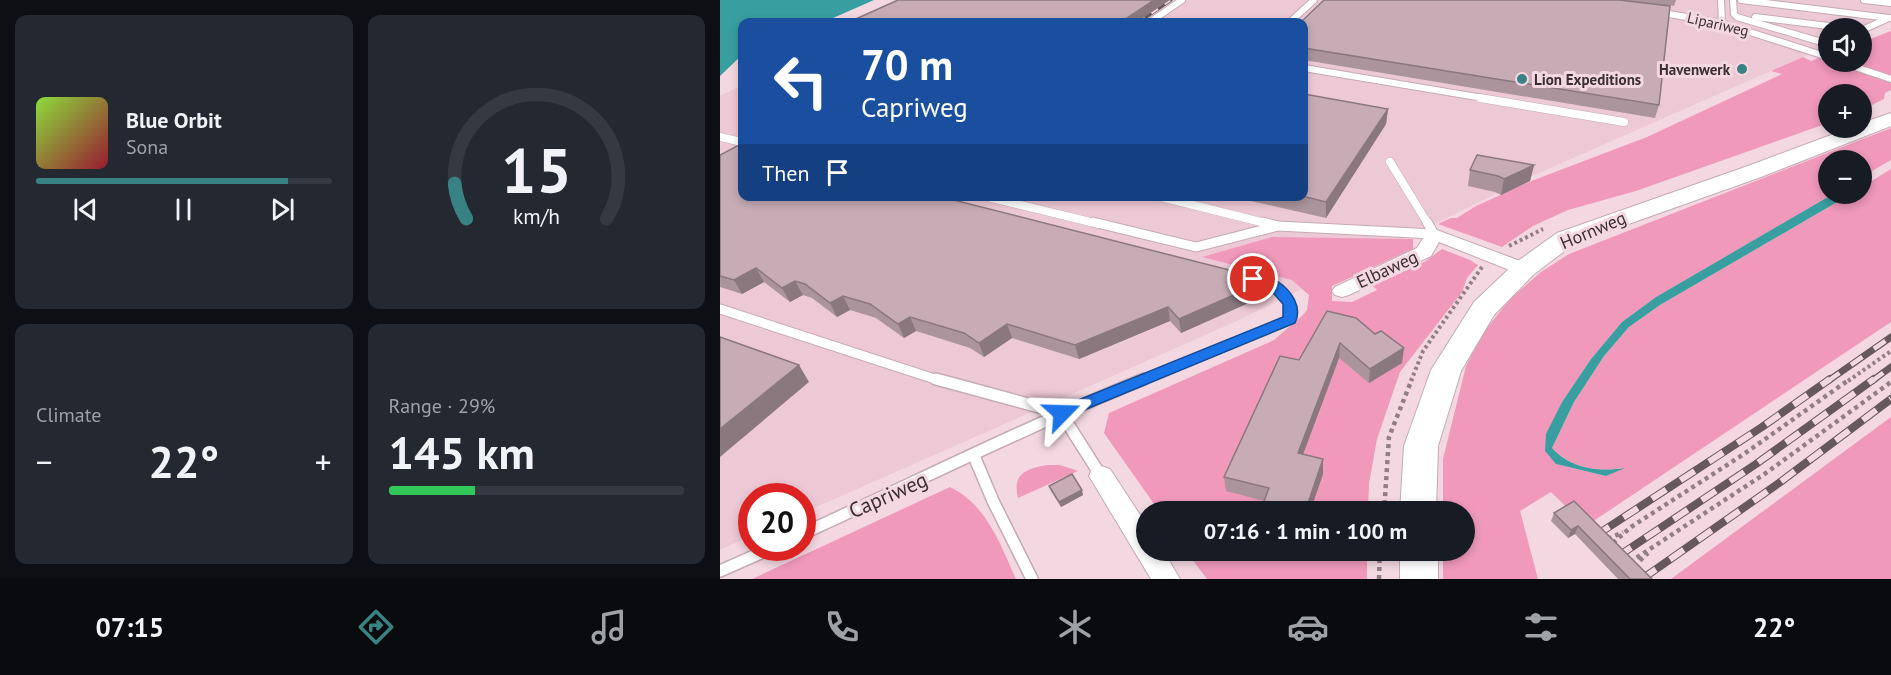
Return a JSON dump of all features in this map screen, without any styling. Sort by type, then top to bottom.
[{"type":"street","name":"Hornweg","points":[[1418,501],[1421,446],[1446,370],[1484,309],[1524,269],[1566,238],[1753,172],[1891,119]]},
{"type":"street","name":"Elbaweg","points":[[1342,291],[1424,252],[1434,234],[1524,269]]},
{"type":"street","points":[[1101,476],[1136,532]]},
{"type":"street","points":[[1155,561],[1166,579]]},
{"type":"street","points":[[1419,561],[1419,579]]},
{"type":"lane","points":[[1156,18],[1182,0]]},
{"type":"lane","points":[[1294,18],[1314,0]]},
{"type":"lane","points":[[1720,0],[1722,23]]},
{"type":"lane","points":[[1734,0],[1735,15]]},
{"type":"lane","points":[[1741,0],[1890,18]]},
{"type":"lane","points":[[1864,0],[1891,3]]},
{"type":"lane","name":"Lipariweg","points":[[1653,11],[1722,23],[1818,54]]},
{"type":"lane","points":[[1735,15],[1818,25]]},
{"type":"lane","points":[[1735,15],[1818,41]]},
{"type":"lane","points":[[1872,26],[1890,18]]},
{"type":"lane","points":[[1308,69],[1624,122]]},
{"type":"lane","points":[[1870,72],[1891,79]]},
{"type":"lane","points":[[720,137],[738,141]]},
{"type":"lane","points":[[1390,162],[1434,234]]},
{"type":"lane","points":[[1005,201],[1196,247],[1278,226]]},
{"type":"lane","points":[[1177,201],[1278,226],[1434,234]]},
{"type":"lane","name":"Capriweg","points":[[816,528],[974,456],[1062,413],[1290,320],[1290,303],[1272,283],[1253,279]]},
{"type":"lane","points":[[720,309],[918,375],[1062,413],[1101,476]]},
{"type":"lane","points":[[974,456],[1032,579]]},
{"type":"lane","points":[[720,571],[743,561]]},
{"type":"path","points":[[1602,542],[1631,527],[1744,454],[1891,351]]},
{"type":"path","points":[[1624,565],[1653,549],[1766,473],[1891,382]]},
{"type":"path","points":[[1607,547],[1631,527]]},
{"type":"path","points":[[1630,570],[1653,549]]},
{"type":"path","points":[[1379,579],[1380,561]]},
{"type":"shaded area","points":[[922,0],[1891,0],[1891,18],[1872,25],[1872,18],[1818,18],[1818,50],[1530,177],[1237,321],[816,507],[816,483],[738,483],[738,542],[720,550],[720,96],[738,87],[738,201],[1308,201],[1308,18],[884,18]]},
{"type":"shaded area","points":[[1891,31],[1891,90],[1885,93],[1884,99],[1872,105],[1872,84],[1818,84],[1818,127],[1636,191],[1568,210],[1533,226],[1502,247],[1438,224],[1451,218],[1457,218],[1476,206],[1534,180],[1647,137],[1782,74],[1771,71],[1803,57],[1811,61],[1818,58],[1818,72],[1872,72],[1872,38]]},
{"type":"shaded area","points":[[1891,128],[1891,160],[1872,171],[1872,150],[1835,150],[1865,138],[1872,138],[1872,135]]},
{"type":"shaded area","points":[[1818,157],[1818,203],[1656,297],[1622,322],[1591,359],[1562,402],[1547,434],[1556,464],[1606,476],[1621,468],[1602,470],[1584,467],[1567,460],[1552,448],[1574,402],[1604,356],[1629,327],[1660,305],[1834,204],[1872,204],[1872,181],[1891,169],[1891,322],[1586,526],[1551,492],[1520,511],[1538,579],[1443,579],[1443,561],[1475,561],[1475,501],[1443,501],[1443,459],[1466,366],[1483,333],[1510,299],[1541,272],[1569,254]]},
{"type":"shaded area","points":[[1272,237],[1413,239],[1413,249],[1332,286],[1332,301],[1352,302],[1377,290],[1373,286],[1426,261],[1442,249],[1478,265],[1467,278],[1462,292],[1400,372],[1377,439],[1368,501],[1152,501],[1104,433],[1109,413],[1274,340],[1307,310],[1309,295],[1292,280],[1202,257]]},
{"type":"shaded area","points":[[1891,417],[1891,579],[1671,579]]},
{"type":"shaded area","points":[[1060,465],[1078,471],[1018,498],[1017,483],[1022,474],[1032,468]]},
{"type":"shaded area","points":[[950,487],[974,504],[983,515],[998,539],[1016,579],[752,579],[791,561],[816,561],[816,549]]},
{"type":"shaded area","points":[[1194,561],[1367,561],[1367,579],[1207,579]]},
{"type":"water","points":[[720,0],[874,0],[833,18],[738,18],[738,59],[720,76]]},
{"type":"water","points":[[1818,203],[1834,204],[1660,305],[1629,327],[1604,356],[1574,402],[1552,448],[1577,465],[1605,470],[1625,468],[1606,476],[1556,464],[1545,451],[1546,434],[1562,402],[1591,359],[1622,322],[1656,297]]},
{"type":"building","points":[[898,0],[1154,0],[1127,18],[858,18]]},
{"type":"building","points":[[1324,0],[1619,0],[1670,6],[1659,105],[1308,49],[1308,18],[1305,18]]},
{"type":"building","points":[[1308,95],[1388,109],[1326,202],[1308,198]]},
{"type":"building","points":[[738,146],[738,201],[958,201],[1237,272],[1252,287],[1179,319],[1168,307],[1075,345],[1007,324],[979,343],[964,333],[910,317],[898,324],[870,304],[843,296],[830,303],[805,284],[795,281],[782,288],[756,268],[734,280],[720,276],[720,155]]},
{"type":"building","points":[[1477,155],[1534,165],[1504,179],[1470,170]]},
{"type":"building","points":[[1327,311],[1356,318],[1375,334],[1381,331],[1404,348],[1370,369],[1340,343],[1298,453],[1323,459],[1309,501],[1264,501],[1269,488],[1224,477],[1280,356],[1299,360]]},
{"type":"building","points":[[720,337],[799,365],[720,429]]},
{"type":"building","points":[[1072,474],[1082,490],[1059,502],[1049,486]]},
{"type":"building","points":[[1574,501],[1652,579],[1630,579],[1578,526],[1571,530],[1554,513]]},
{"type":"railway","points":[[1144,18],[1170,0]]},
{"type":"railway","points":[[1828,381],[1891,337]]},
{"type":"railway","points":[[1872,381],[1891,367]]},
{"type":"railway","points":[[1595,536],[1762,427],[1830,379]]},
{"type":"railway","points":[[1617,557],[1756,464],[1874,379]]},
{"type":"railway","points":[[1642,579],[1779,483],[1891,399]]},
{"type":"place","name":"Havenwerk","points":[[1742,69]]},
{"type":"place","name":"Lion Expeditions","points":[[1522,79]]},
{"type":"route","points":[[1062,413],[1290,320],[1290,303],[1272,283],[1253,279]]}]
